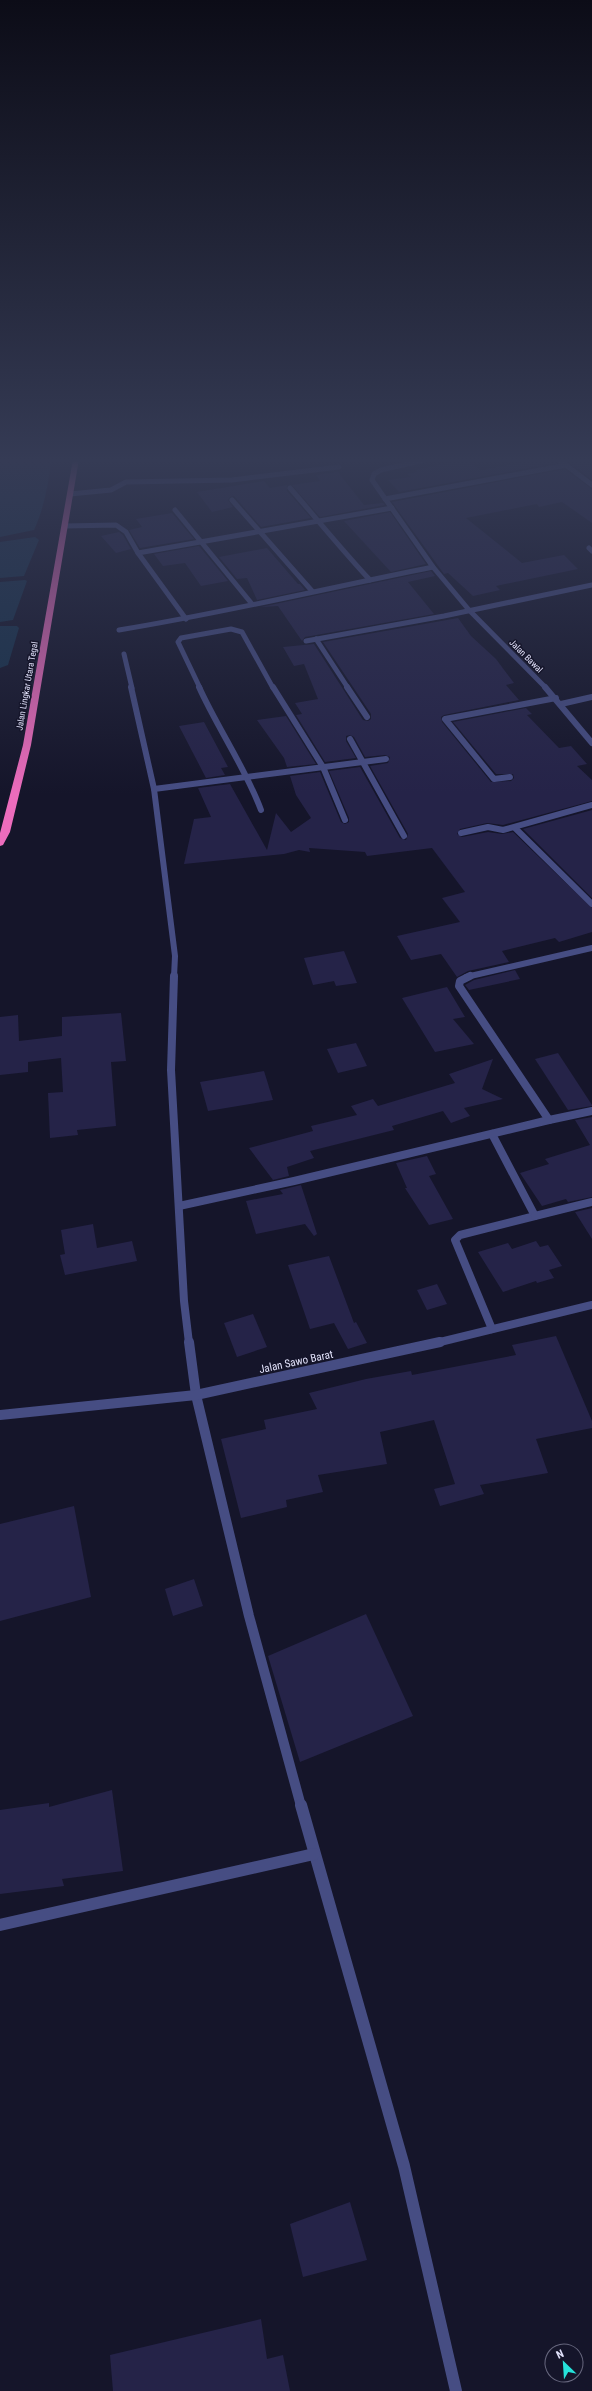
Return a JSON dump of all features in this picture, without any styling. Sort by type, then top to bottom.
[{"type":"highway","name":"Jalan Lingkar Utara Tegal","points":[[0,843],[5,832],[27,745],[56,571]]},
{"type":"street","points":[[151,571],[186,619]]},
{"type":"street","points":[[225,571],[252,604]]},
{"type":"street","points":[[294,571],[312,591]]},
{"type":"street","points":[[361,571],[370,580]]},
{"type":"street","points":[[119,630],[186,619],[312,591],[416,571]]},
{"type":"street","name":"Jalan Bawal","points":[[436,571],[469,610],[556,698],[592,742]]},
{"type":"street","points":[[306,641],[444,616],[592,585]]},
{"type":"street","points":[[261,810],[247,778],[223,736],[185,658],[178,642],[181,638],[230,629],[240,630],[323,767],[345,820]]},
{"type":"street","points":[[316,639],[367,717]]},
{"type":"street","points":[[124,654],[154,789],[175,956],[171,1070],[184,1301],[196,1395],[248,1616],[314,1854],[372,2048],[404,2166],[450,2359],[456,2391]]},
{"type":"street","points":[[561,704],[592,697]]},
{"type":"street","points":[[510,777],[494,779],[445,720],[556,698]]},
{"type":"street","points":[[350,739],[364,761],[404,836]]},
{"type":"street","points":[[154,789],[386,759]]},
{"type":"street","points":[[461,833],[488,827],[503,830],[515,828],[592,805]]},
{"type":"street","points":[[515,828],[592,904]]},
{"type":"street","points":[[549,1120],[459,986],[460,981],[466,977],[592,948]]},
{"type":"street","points":[[178,1206],[294,1181],[592,1111]]},
{"type":"street","points":[[492,1134],[535,1216]]},
{"type":"street","points":[[492,1329],[455,1240],[460,1235],[592,1202]]},
{"type":"street","name":"Jalan Sawo Barat","points":[[0,1415],[196,1395],[382,1356],[592,1305]]},
{"type":"street","points":[[0,1925],[314,1854]]},
{"type":"water","points":[[0,571],[26,571],[24,576],[0,578]]},
{"type":"water","points":[[27,581],[13,620],[0,622],[0,582]]},
{"type":"water","points":[[0,626],[17,626],[19,628],[8,665],[0,668]]},
{"type":"building","points":[[190,571],[219,571],[228,581],[201,586]]},
{"type":"building","points":[[230,571],[286,571],[305,590],[257,600],[247,578],[237,579]]},
{"type":"building","points":[[431,571],[435,576],[408,582],[434,614],[305,637],[302,641],[278,606],[261,607]]},
{"type":"building","points":[[442,571],[570,571],[496,586],[500,590],[473,596],[448,573],[444,574]]},
{"type":"building","points":[[458,618],[471,636],[496,659],[514,683],[506,685],[519,700],[444,715],[441,717],[442,722],[491,782],[511,781],[514,778],[513,774],[496,774],[453,722],[526,708],[532,714],[527,715],[559,748],[571,746],[587,764],[577,766],[592,780],[592,801],[503,825],[487,823],[460,829],[457,834],[462,837],[488,832],[502,834],[513,832],[592,908],[592,932],[559,942],[555,938],[502,951],[509,962],[468,971],[457,977],[441,954],[411,960],[397,936],[460,922],[442,898],[465,892],[432,848],[367,856],[365,852],[309,848],[310,852],[299,850],[284,854],[184,864],[194,819],[211,817],[198,788],[230,784],[267,850],[276,813],[291,832],[311,818],[296,795],[290,776],[320,772],[341,822],[345,824],[349,822],[349,818],[329,771],[360,767],[400,838],[406,840],[408,834],[370,766],[388,763],[390,757],[385,755],[365,757],[354,737],[350,735],[346,736],[346,741],[356,758],[325,762],[296,715],[302,714],[295,703],[318,699],[304,664],[294,666],[283,647],[314,644],[363,720],[368,721],[371,719],[371,714],[323,642]]},
{"type":"building","points":[[286,716],[316,764],[287,767],[284,758],[257,720]]},
{"type":"building","points":[[204,722],[228,767],[221,768],[225,775],[206,778],[179,726]]},
{"type":"building","points":[[592,810],[592,898],[523,829]]},
{"type":"building","points":[[344,951],[357,983],[336,986],[334,981],[313,985],[304,958]]},
{"type":"building","points":[[515,970],[520,979],[469,990],[465,985],[474,980]]},
{"type":"building","points":[[447,987],[465,1017],[453,1019],[474,1044],[435,1052],[402,998]]},
{"type":"building","points":[[121,1013],[126,1061],[111,1062],[116,1126],[77,1130],[78,1135],[50,1138],[48,1093],[63,1092],[61,1058],[28,1062],[28,1072],[0,1075],[0,1017],[18,1015],[19,1041],[62,1036],[62,1017]]},
{"type":"building","points":[[356,1043],[367,1066],[338,1073],[327,1049]]},
{"type":"building","points":[[558,1053],[592,1106],[568,1110],[535,1059]]},
{"type":"building","points":[[493,1059],[482,1089],[503,1099],[464,1108],[470,1116],[451,1123],[443,1111],[392,1126],[394,1130],[310,1151],[314,1158],[287,1167],[289,1176],[273,1180],[249,1148],[313,1131],[311,1126],[357,1115],[351,1106],[373,1099],[378,1106],[455,1083],[449,1074]]},
{"type":"building","points":[[264,1071],[273,1100],[208,1111],[200,1082]]},
{"type":"building","points":[[592,1117],[592,1197],[568,1202],[566,1199],[542,1206],[520,1173],[549,1164],[545,1159],[590,1145],[575,1120]]},
{"type":"building","points":[[427,1156],[436,1174],[429,1176],[453,1219],[429,1225],[405,1188],[407,1188],[396,1163]]},
{"type":"building","points":[[301,1185],[317,1234],[314,1236],[305,1224],[256,1234],[246,1201],[283,1194],[280,1190]]},
{"type":"building","points":[[592,1208],[592,1239],[575,1212]]},
{"type":"building","points":[[93,1224],[97,1248],[132,1241],[137,1261],[65,1275],[60,1255],[65,1254],[61,1230]]},
{"type":"building","points":[[536,1241],[540,1247],[548,1245],[562,1266],[549,1270],[554,1278],[537,1283],[536,1281],[503,1292],[478,1252],[508,1243],[512,1249]]},
{"type":"building","points":[[329,1256],[354,1323],[356,1322],[367,1343],[348,1349],[334,1323],[310,1329],[288,1265]]},
{"type":"building","points":[[437,1284],[447,1304],[427,1310],[417,1290]]},
{"type":"building","points":[[253,1314],[267,1347],[237,1357],[224,1323]]},
{"type":"building","points":[[556,1336],[592,1421],[592,1428],[536,1439],[548,1473],[480,1485],[484,1494],[440,1506],[434,1489],[455,1484],[434,1420],[380,1432],[387,1464],[318,1475],[323,1492],[286,1500],[287,1507],[241,1518],[221,1439],[266,1429],[264,1420],[317,1409],[309,1393],[366,1379],[411,1371],[412,1375],[516,1355],[512,1345]]},
{"type":"building","points":[[74,1506],[91,1597],[0,1621],[0,1524]]},
{"type":"building","points":[[194,1579],[203,1606],[173,1616],[165,1589]]},
{"type":"building","points":[[366,1614],[413,1716],[300,1762],[268,1656]]},
{"type":"building","points":[[112,1790],[123,1871],[62,1879],[64,1886],[0,1894],[0,1810],[49,1803],[49,1807]]},
{"type":"building","points":[[350,2202],[367,2260],[303,2277],[290,2224]]},
{"type":"building","points":[[261,2319],[267,2359],[283,2355],[290,2391],[113,2391],[110,2355]]}]
